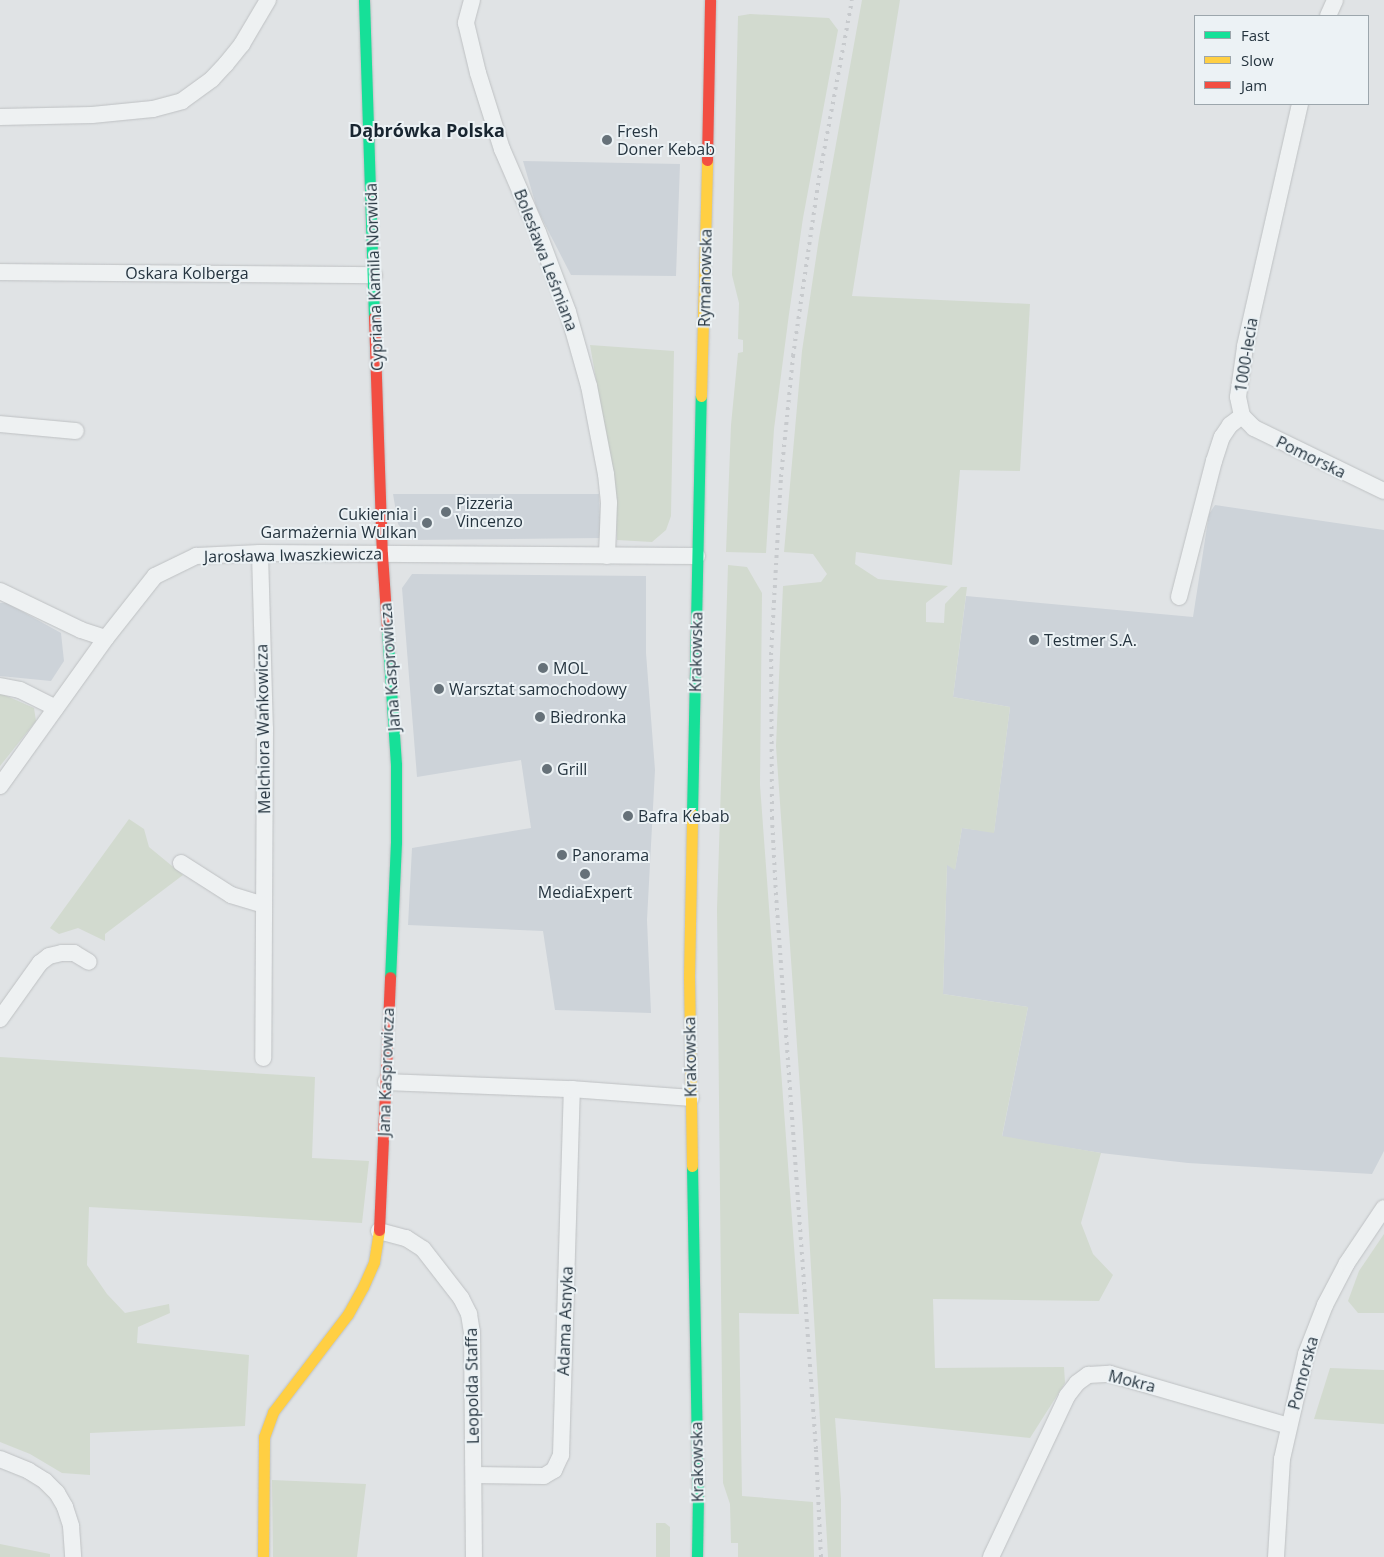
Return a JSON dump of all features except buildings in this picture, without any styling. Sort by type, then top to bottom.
[{"type":"street","points":[[0,117],[92,115],[153,109],[182,101],[212,80],[226,64],[242,44],[268,0]]},
{"type":"street","name":"Bolesława Leśmiana","points":[[472,0],[466,23],[478,73],[502,149],[565,303],[589,386],[606,474],[608,502],[607,556]]},
{"type":"street","name":"Rymanowska","points":[[697,556],[710,0]]},
{"type":"street","points":[[1328,15],[1334,0]]},
{"type":"street","name":"Cypriana Kamila Norwida","points":[[362,2],[374,275],[382,554]]},
{"type":"street","name":"1000-lecia","points":[[1179,597],[1222,437],[1230,425],[1242,416],[1238,397],[1240,375],[1300,105]]},
{"type":"street","name":"Oskara Kolberga","points":[[0,272],[374,275]]},
{"type":"street","name":"Pomorska","points":[[1242,416],[1254,428],[1273,439],[1384,491]]},
{"type":"street","points":[[0,424],[76,431]]},
{"type":"street","name":"Jarosława Iwaszkiewicza","points":[[0,786],[106,638],[155,576],[196,556],[260,553],[697,556]]},
{"type":"street","name":"Melchiora Wańkowicza","points":[[260,553],[265,730],[263,1058]]},
{"type":"street","name":"Jana Kasprowicza","points":[[263,1557],[264,1437],[273,1412],[343,1321],[363,1287],[374,1262],[379,1232],[396,842],[396,775],[382,554]]},
{"type":"street","name":"Krakowska","points":[[697,556],[690,977],[698,1485],[697,1557]]},
{"type":"street","points":[[0,591],[81,630],[106,638]]},
{"type":"street","points":[[0,686],[20,690],[56,708]]},
{"type":"street","points":[[181,863],[230,895],[264,905]]},
{"type":"street","points":[[0,1019],[40,963],[49,956],[74,953],[89,962]]},
{"type":"street","points":[[386,1082],[572,1088],[691,1098]]},
{"type":"street","name":"Adama Asnyka","points":[[474,1475],[544,1476],[554,1470],[561,1455],[572,1088]]},
{"type":"street","name":"Pomorska","points":[[1276,1557],[1280,1483],[1289,1426],[1306,1354],[1324,1305],[1347,1263],[1384,1208]]},
{"type":"street","name":"Leopolda Staffa","points":[[379,1232],[406,1238],[423,1249],[467,1308],[472,1332],[474,1557]]},
{"type":"street","name":"Mokra","points":[[991,1557],[1067,1396],[1076,1383],[1088,1375],[1110,1374],[1289,1426]]},
{"type":"street","points":[[0,1459],[45,1481],[57,1493],[65,1508],[71,1526],[73,1557]]},
{"type":"shaded area","points":[[862,0],[900,0],[852,296],[1030,304],[1020,471],[960,470],[952,565],[856,552],[855,564],[878,579],[948,586],[926,603],[926,622],[944,623],[945,604],[961,587],[967,587],[953,697],[1010,707],[994,833],[962,828],[955,870],[947,865],[943,994],[1028,1007],[1002,1136],[1101,1153],[1081,1223],[1093,1254],[1113,1275],[1099,1301],[933,1299],[935,1368],[1064,1367],[1065,1383],[1030,1438],[835,1418],[841,1499],[841,1557],[828,1557],[803,1131],[776,746],[783,586],[821,582],[827,574],[813,554],[784,552],[802,351],[819,238]]},
{"type":"shaded area","points":[[750,14],[829,18],[838,30],[803,218],[789,314],[774,429],[766,553],[726,552],[731,425],[738,353],[743,352],[743,340],[738,339],[739,303],[732,275],[738,16]]},
{"type":"shaded area","points":[[523,161],[680,164],[676,276],[571,275],[537,209]]},
{"type":"shaded area","points":[[590,345],[674,351],[671,516],[666,530],[652,542],[617,540],[615,488]]},
{"type":"shaded area","points":[[393,494],[599,494],[601,538],[410,540],[398,524]]},
{"type":"shaded area","points":[[1215,505],[1384,530],[1384,1151],[1372,1174],[1188,1163],[1101,1153],[1002,1137],[1028,1007],[943,994],[947,864],[955,869],[962,828],[994,832],[1010,707],[953,697],[966,596],[1193,617],[1209,514]]},
{"type":"shaded area","points":[[728,565],[747,567],[762,593],[760,785],[799,1314],[739,1313],[742,1496],[813,1502],[814,1557],[738,1557],[738,1543],[731,1543],[730,1504],[723,1483],[717,909]]},
{"type":"shaded area","points":[[412,574],[646,576],[646,653],[655,770],[647,920],[651,1013],[555,1010],[543,931],[408,925],[412,848],[531,828],[521,760],[417,777],[402,588]]},
{"type":"shaded area","points":[[0,603],[7,603],[61,633],[64,661],[51,681],[0,676]]},
{"type":"shaded area","points":[[0,693],[34,708],[36,721],[0,766]]},
{"type":"shaded area","points":[[129,819],[144,829],[149,847],[183,875],[105,934],[105,941],[78,928],[59,934],[50,928]]},
{"type":"shaded area","points":[[0,1057],[315,1077],[312,1158],[369,1161],[362,1223],[89,1207],[87,1265],[107,1294],[125,1313],[169,1304],[170,1313],[138,1327],[137,1343],[249,1355],[245,1426],[90,1433],[90,1475],[62,1473],[30,1454],[0,1442]]},
{"type":"shaded area","points":[[1384,1234],[1384,1313],[1358,1313],[1348,1301],[1359,1271]]},
{"type":"shaded area","points":[[1330,1368],[1384,1370],[1384,1424],[1314,1419]]},
{"type":"shaded area","points":[[272,1480],[366,1484],[357,1557],[273,1557]]},
{"type":"shaded area","points":[[656,1523],[665,1523],[670,1527],[670,1557],[656,1557]]},
{"type":"shaded area","points":[[0,1544],[50,1554],[50,1557],[0,1557]]},
{"type":"railway","points":[[821,1557],[816,1449],[776,895],[772,819],[771,655],[781,477],[793,356],[819,178],[852,0]]},
{"type":"traffic: fast","points":[[364,0],[374,317]]},
{"type":"traffic: fast","points":[[692,814],[701,396]]},
{"type":"traffic: fast","points":[[387,629],[396,765],[396,842],[390,977]]},
{"type":"traffic: fast","points":[[692,1166],[698,1494],[697,1557]]},
{"type":"traffic: slow","points":[[701,396],[707,160]]},
{"type":"traffic: slow","points":[[692,814],[689,977],[692,1166]]},
{"type":"traffic: slow","points":[[263,1557],[264,1437],[273,1412],[348,1314],[374,1262],[379,1230]]},
{"type":"traffic: jam","points":[[707,160],[710,0]]},
{"type":"traffic: jam","points":[[374,317],[382,554],[387,629]]},
{"type":"traffic: jam","points":[[379,1230],[390,977]]},
{"type":"place","name":"Fresh Doner Kebab","points":[[607,140]]},
{"type":"place","name":"Pizzeria Vincenzo","points":[[446,512]]},
{"type":"place","name":"Cukiernia i Garmażernia Wulkan","points":[[427,523]]},
{"type":"place","name":"Testmer S.A.","points":[[1034,640]]},
{"type":"place","name":"MOL","points":[[543,668]]},
{"type":"place","name":"Warsztat samochodowy","points":[[439,689]]},
{"type":"place","name":"Biedronka","points":[[540,717]]},
{"type":"place","name":"Grill","points":[[547,769]]},
{"type":"place","name":"Bafra Kebab","points":[[628,816]]},
{"type":"place","name":"Panorama","points":[[562,855]]},
{"type":"place","name":"MediaExpert","points":[[585,874]]},
{"type":"district","name":"Dąbrówka Polska","points":[[427,130]]}]
